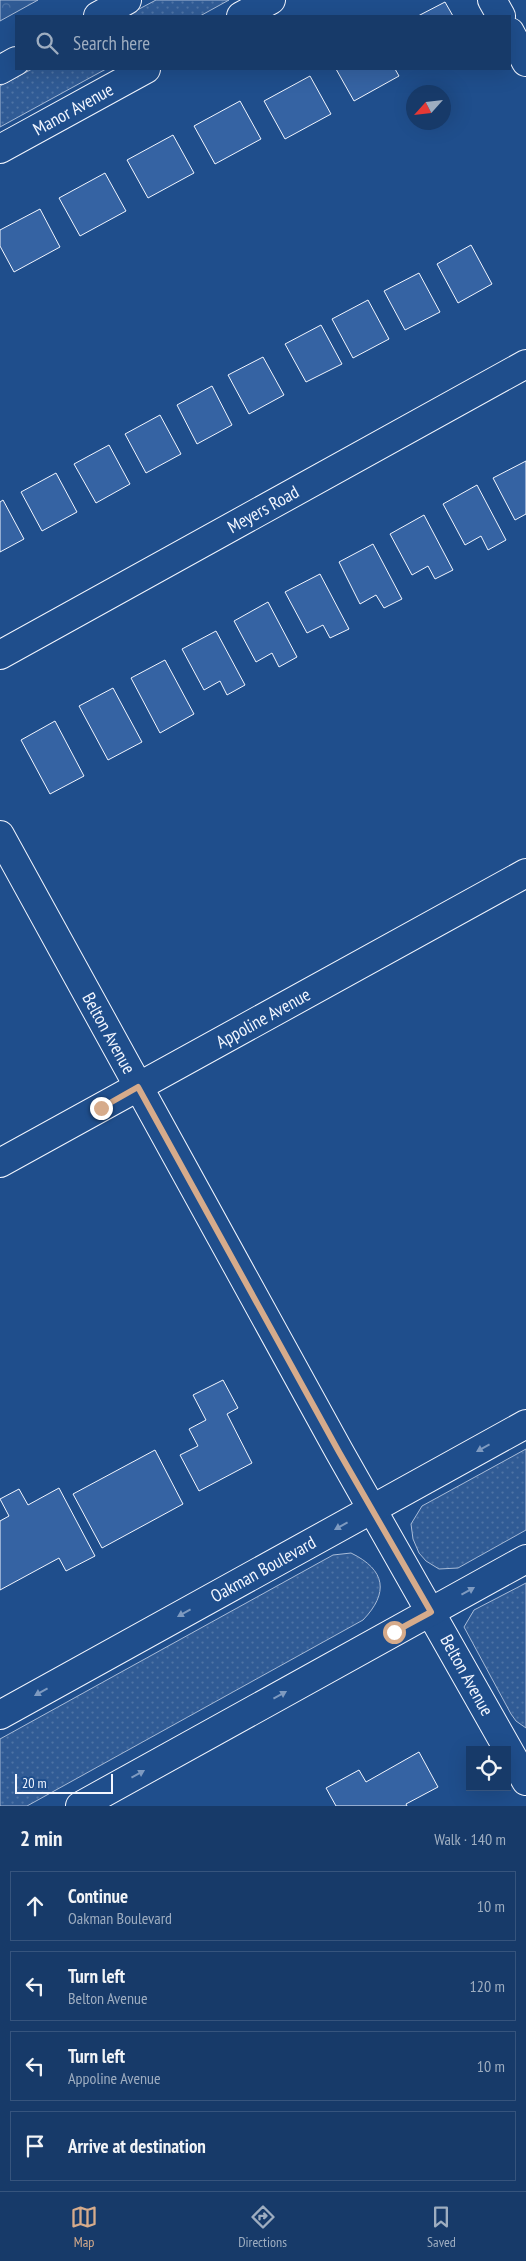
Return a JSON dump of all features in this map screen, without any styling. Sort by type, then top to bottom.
[{"type":"street","points":[[100,15],[127,0]]},
{"type":"street","points":[[243,15],[271,0]]},
{"type":"street","points":[[492,0],[500,15]]},
{"type":"street","points":[[511,34],[526,62]]},
{"type":"street","points":[[0,70],[15,62]]},
{"type":"street","name":"Manor Avenue","points":[[0,149],[144,70]]},
{"type":"street","name":"Meyers Road","points":[[0,654],[526,364]]},
{"type":"street","name":"Belton Avenue","points":[[0,835],[371,1509],[526,1781]]},
{"type":"street","name":"Appoline Avenue","points":[[0,1164],[526,873]]},
{"type":"street","name":"Oakman Boulevard","points":[[0,1715],[526,1424]]},
{"type":"street","points":[[80,1806],[526,1559]]},
{"type":"green space","points":[[0,0],[38,0],[0,21]]},
{"type":"green space","points":[[156,0],[229,0],[202,15],[128,15]]},
{"type":"green space","points":[[30,70],[104,70],[0,127],[0,86]]},
{"type":"green space","points":[[526,1449],[526,1530],[458,1568],[439,1569],[426,1561],[419,1553],[413,1539],[411,1524],[422,1506]]},
{"type":"green space","points":[[351,1553],[371,1567],[380,1583],[377,1601],[363,1620],[27,1806],[0,1806],[0,1739],[333,1555]]},
{"type":"green space","points":[[526,1583],[526,1728],[516,1721],[511,1714],[464,1627],[474,1610]]},
{"type":"building","points":[[445,2],[452,15],[420,15]]},
{"type":"building","points":[[337,70],[396,70],[399,76],[354,101]]},
{"type":"building","points":[[310,76],[331,114],[285,139],[264,101]]},
{"type":"building","points":[[240,101],[261,139],[215,164],[194,126]]},
{"type":"building","points":[[173,135],[194,173],[148,198],[127,160]]},
{"type":"building","points":[[105,173],[126,211],[80,236],[59,198]]},
{"type":"building","points":[[40,209],[60,247],[14,272],[0,246],[0,230]]},
{"type":"building","points":[[471,245],[492,284],[458,303],[437,264]]},
{"type":"building","points":[[419,273],[440,312],[405,330],[384,291]]},
{"type":"building","points":[[368,300],[389,339],[353,358],[332,319]]},
{"type":"building","points":[[321,325],[342,364],[306,382],[285,344]]},
{"type":"building","points":[[263,357],[284,395],[249,414],[228,375]]},
{"type":"building","points":[[212,386],[232,425],[197,444],[177,405]]},
{"type":"building","points":[[160,415],[181,454],[146,473],[125,434]]},
{"type":"building","points":[[109,445],[130,484],[96,503],[74,464]]},
{"type":"building","points":[[526,461],[526,514],[515,520],[493,478]]},
{"type":"building","points":[[56,473],[77,512],[42,531],[21,492]]},
{"type":"building","points":[[477,485],[506,540],[488,550],[481,536],[465,545],[443,504]]},
{"type":"building","points":[[3,500],[24,539],[0,552],[0,502]]},
{"type":"building","points":[[424,515],[453,570],[435,579],[428,566],[412,575],[390,534]]},
{"type":"building","points":[[373,544],[402,599],[384,608],[376,595],[360,604],[339,562]]},
{"type":"building","points":[[320,574],[349,629],[330,638],[323,625],[307,633],[285,592]]},
{"type":"building","points":[[268,602],[297,657],[279,667],[272,653],[256,662],[234,621]]},
{"type":"building","points":[[216,631],[245,685],[227,695],[220,681],[204,690],[182,649]]},
{"type":"building","points":[[165,660],[194,714],[160,733],[131,678]]},
{"type":"building","points":[[113,688],[142,742],[108,760],[79,706]]},
{"type":"building","points":[[55,721],[84,776],[50,794],[21,740]]},
{"type":"building","points":[[223,1380],[238,1408],[227,1414],[252,1463],[199,1491],[180,1455],[198,1446],[189,1429],[206,1420],[193,1395]]},
{"type":"building","points":[[155,1450],[183,1504],[102,1548],[73,1494]]},
{"type":"building","points":[[59,1488],[95,1556],[66,1571],[59,1558],[0,1590],[0,1521],[9,1516],[0,1499],[19,1489],[28,1505]]},
{"type":"building","points":[[419,1752],[438,1787],[406,1804],[407,1806],[336,1806],[326,1788],[359,1770],[366,1782]]},
{"type":"route","points":[[101,1108],[138,1087],[339,1452],[431,1612],[394,1632]]}]
